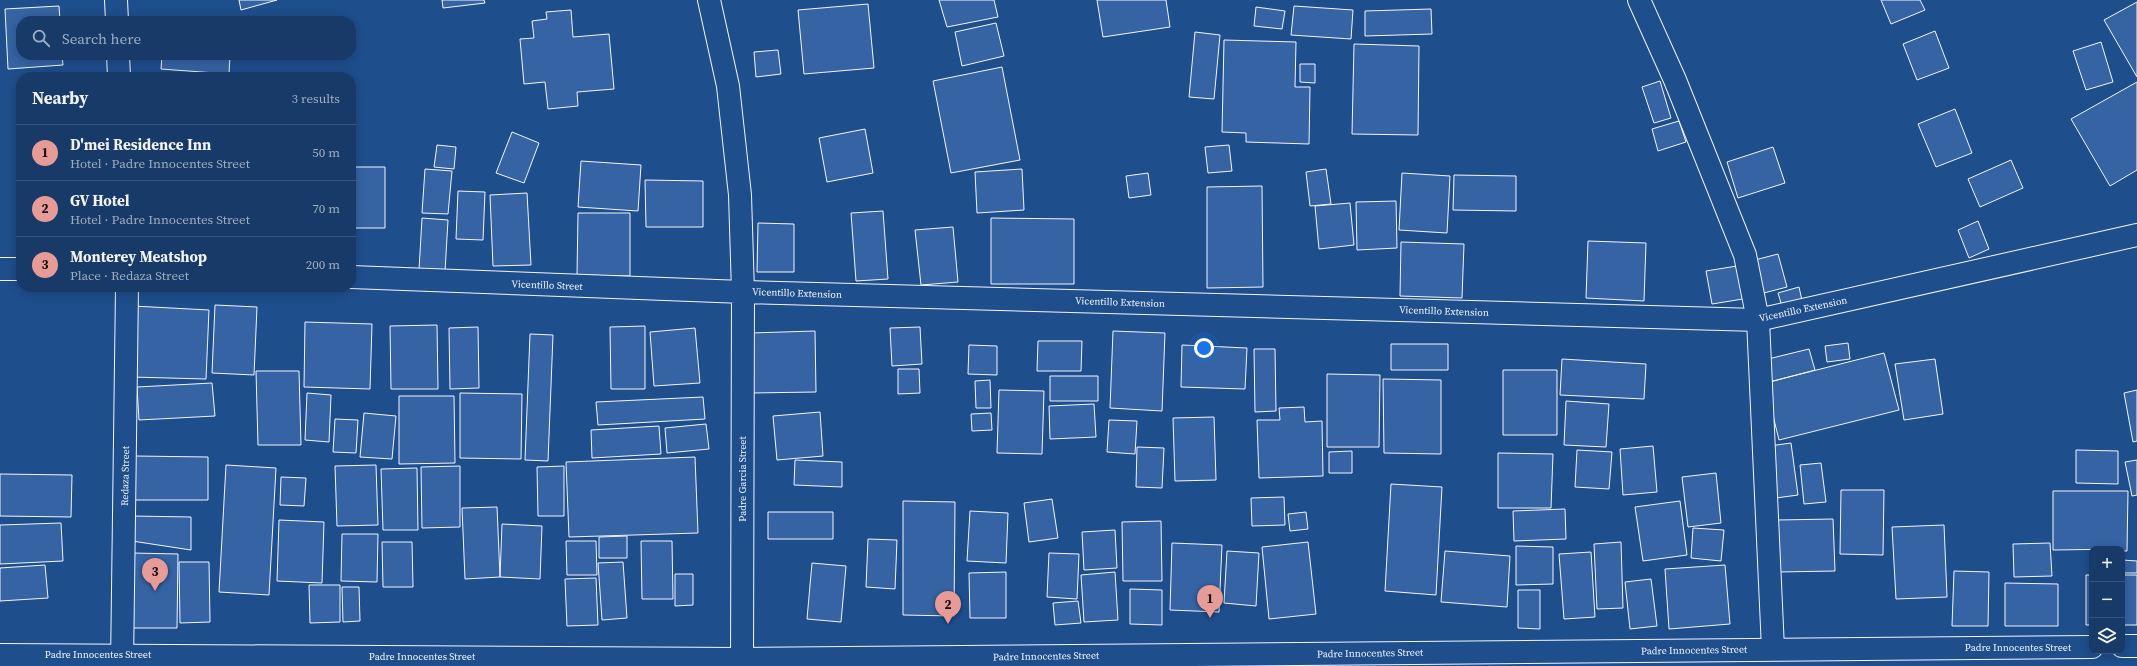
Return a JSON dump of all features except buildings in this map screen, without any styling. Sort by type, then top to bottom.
[{"type":"main road","points":[[116,0],[117,16]]},
{"type":"main road","name":"Padre Garcia Street","points":[[709,0],[728,86],[740,195],[743,292],[742,662]]},
{"type":"main road","points":[[1640,0],[1675,80],[1745,255],[1758,320],[1773,649]]},
{"type":"main road","points":[[118,60],[119,72]]},
{"type":"main road","name":"Vicentillo Extension","points":[[743,292],[1758,320],[2137,235]]},
{"type":"main road","points":[[0,269],[16,269]]},
{"type":"main road","name":"Vicentillo Street","points":[[356,277],[743,292]]},
{"type":"main road","name":"Redaza Street","points":[[122,660],[127,292]]},
{"type":"main road","name":"Padre Innocentes Street","points":[[0,655],[122,660],[742,662],[2089,646]]},
{"type":"main road","points":[[2125,646],[2137,646]]},
{"type":"place","name":"Monterey Meatshop","points":[[155,591]]},
{"type":"place","name":"D'mei Residence Inn","points":[[1210,618]]},
{"type":"place","name":"GV Hotel","points":[[948,624]]}]
